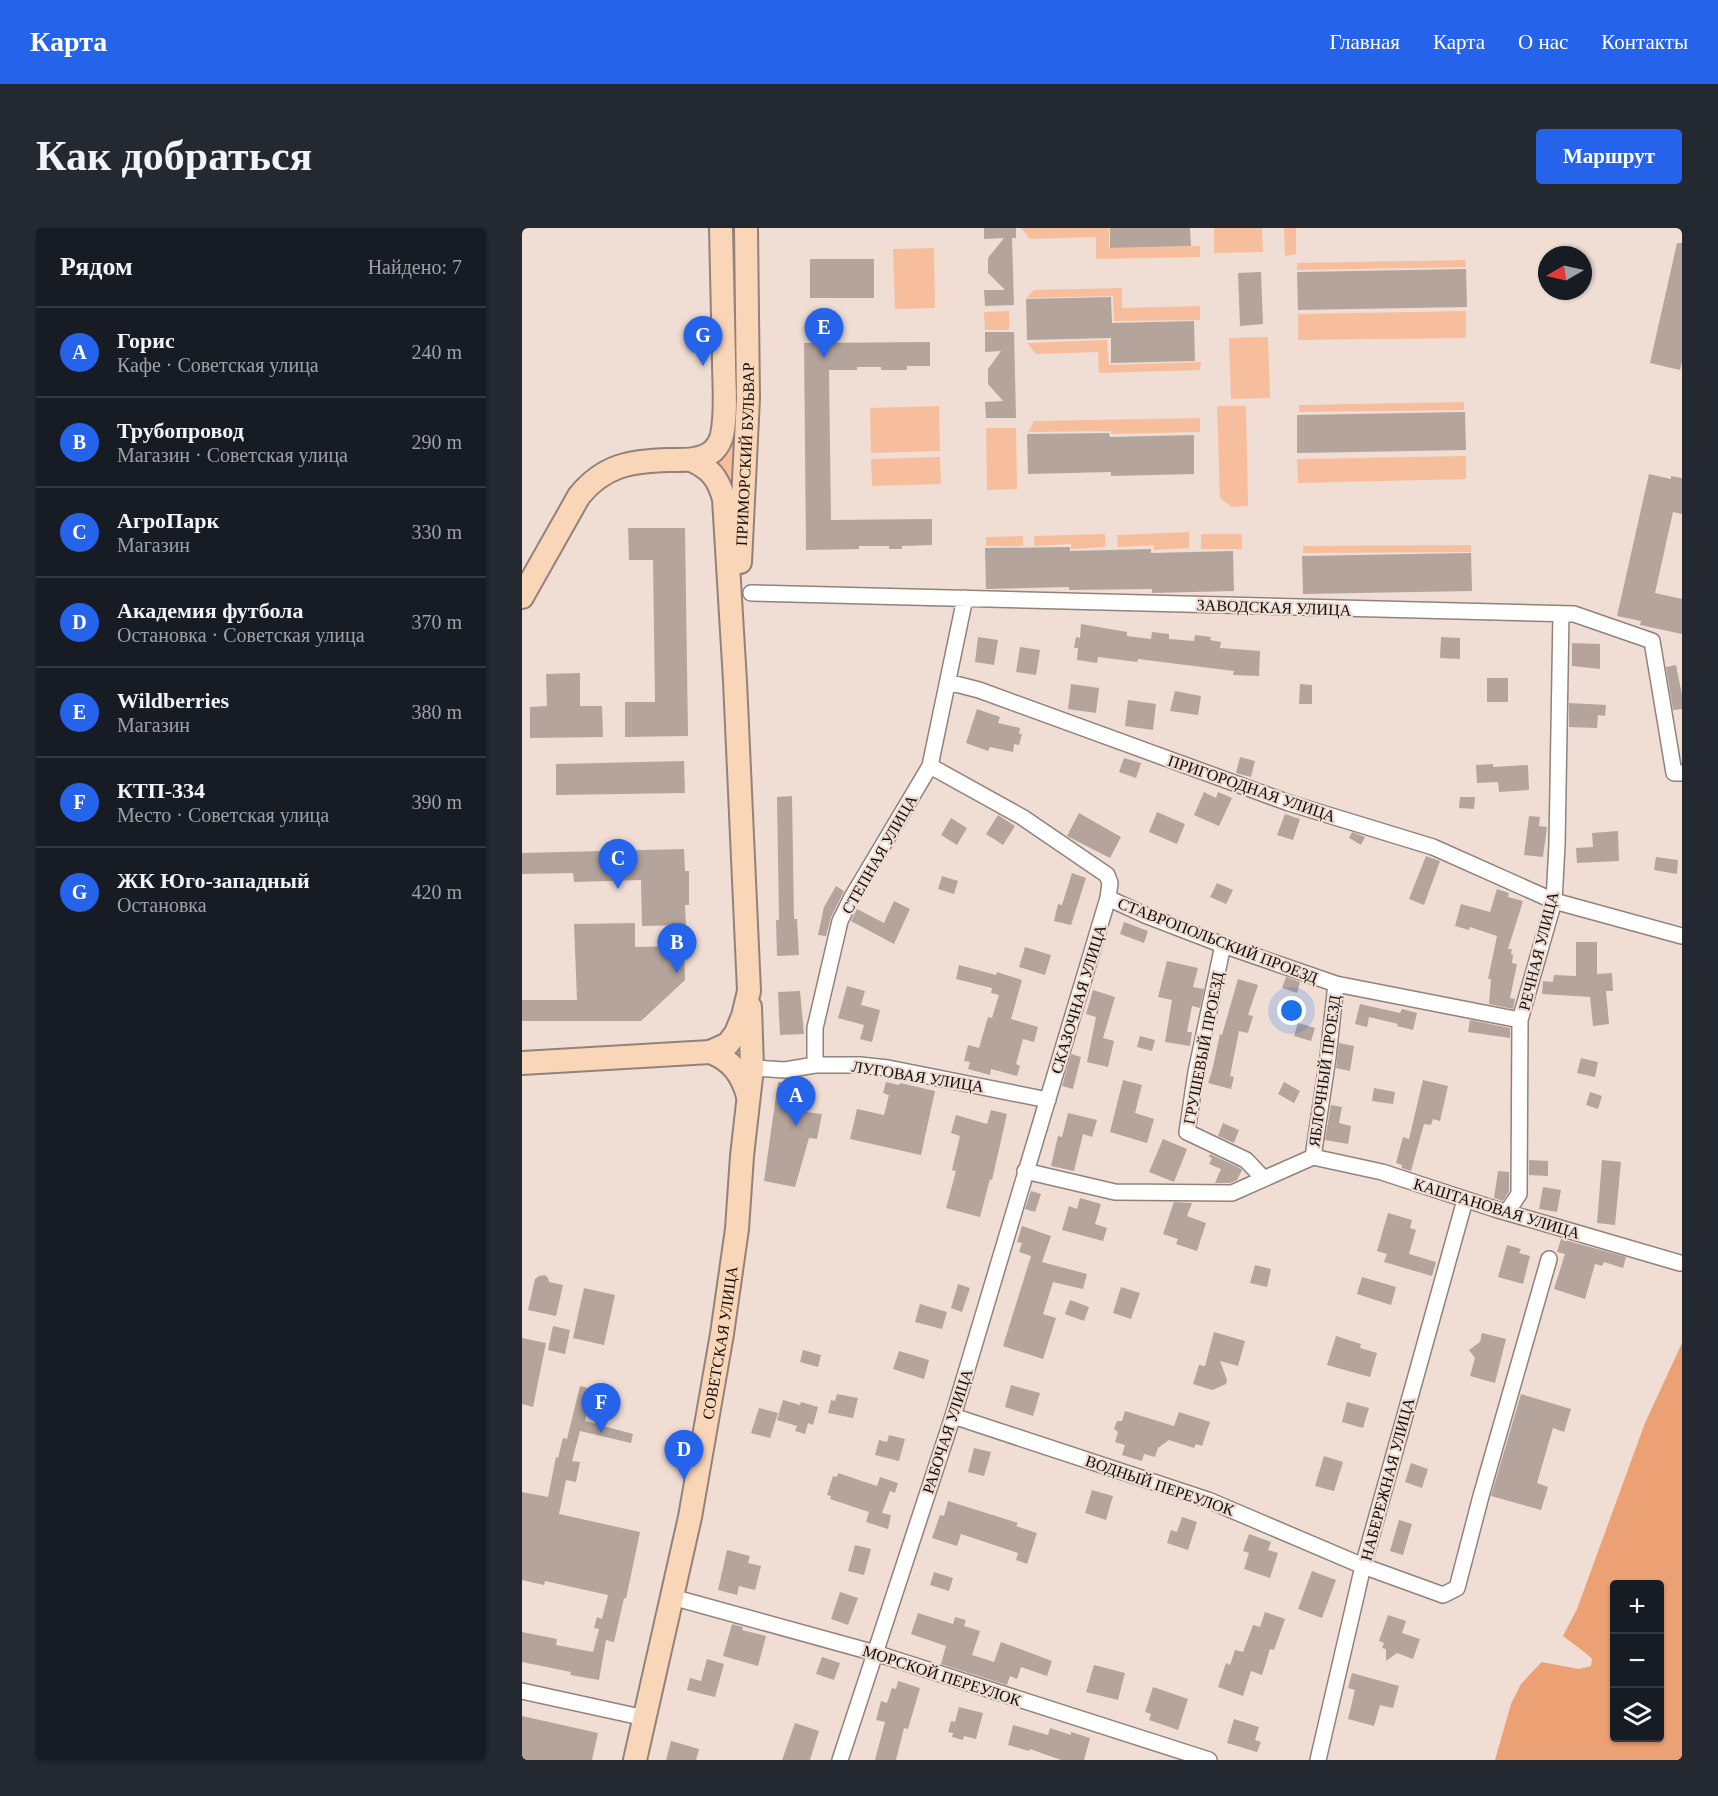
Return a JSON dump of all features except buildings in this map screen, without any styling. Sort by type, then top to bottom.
[{"type":"main road","name":"ПРИМОРСКИЙ БУЛЬВАР","points":[[690,460],[703,457],[713,451],[722,435],[724,397],[721,228]]},
{"type":"main road","name":"ПРИМОРСКИЙ БУЛЬВАР","points":[[735,681],[748,398],[746,228]]},
{"type":"main road","points":[[724,397],[748,398]]},
{"type":"main road","points":[[522,597],[579,496],[590,483],[604,473],[625,464],[690,460],[703,465],[714,474],[724,500],[735,681]]},
{"type":"main road","name":"СОВЕТСКАЯ УЛИЦА","points":[[635,1760],[690,1517],[722,1334],[737,1229],[742,1156],[749,1102],[752,1068],[735,681]]},
{"type":"main road","points":[[710,1052],[728,1044],[736,1033],[749,991]]},
{"type":"main road","points":[[522,1063],[710,1052],[723,1056],[737,1069],[749,1102]]},
{"type":"street","name":"ЗАВОДСКАЯ УЛИЦА","points":[[751,593],[1574,614],[1652,641],[1674,773],[1682,773]]},
{"type":"street","name":"СТЕПНАЯ УЛИЦА","points":[[815,1065],[815,1028],[840,921],[930,766],[965,598]]},
{"type":"street","name":"РЕЧНАЯ УЛИЦА","points":[[1508,1212],[1519,1194],[1520,1020],[1554,901],[1561,614]]},
{"type":"street","name":"ПРИГОРОДНАЯ УЛИЦА","points":[[948,682],[980,690],[1289,802],[1433,847],[1554,901],[1682,936]]},
{"type":"street","name":"СТАВРОПОЛЬСКИЙ ПРОЕЗД","points":[[930,766],[1022,817],[1107,875],[1110,883],[1108,898],[1145,915],[1336,984],[1520,1020]]},
{"type":"street","name":"СКАЗОЧНАЯ УЛИЦА","points":[[1048,1100],[1108,898]]},
{"type":"street","name":"ГРУШЕВЫЙ ПРОЕЗД","points":[[1223,945],[1196,1072],[1187,1132],[1246,1160],[1264,1179]]},
{"type":"street","name":"ЯБЛОЧНЫЙ ПРОЕЗД","points":[[1313,1157],[1336,984]]},
{"type":"street","name":"ЛУГОВАЯ УЛИЦА","points":[[752,1068],[785,1070],[815,1065],[860,1065],[888,1068],[1048,1100]]},
{"type":"street","name":"РАБОЧАЯ УЛИЦА","points":[[840,1760],[953,1416],[1048,1100]]},
{"type":"street","points":[[1025,1171],[1115,1192],[1232,1193],[1313,1157]]},
{"type":"street","name":"КАШТАНОВАЯ УЛИЦА","points":[[1313,1157],[1382,1172],[1465,1200],[1680,1263]]},
{"type":"street","name":"НАБЕРЕЖНАЯ УЛИЦА","points":[[1318,1760],[1363,1566],[1465,1200]]},
{"type":"street","name":"ВОДНЫЙ ПЕРЕУЛОК","points":[[953,1416],[1208,1500],[1363,1566],[1443,1595],[1457,1588],[1549,1259]]},
{"type":"street","name":"МОРСКОЙ ПЕРЕУЛОК","points":[[672,1597],[874,1653],[1209,1760]]},
{"type":"street","points":[[522,1691],[645,1718]]},
{"type":"shaded area","points":[[728,228],[738,228],[740,331],[730,331]]},
{"type":"shaded area","points":[[1021,228],[1109,228],[1109,248],[1200,246],[1200,257],[1096,259],[1096,237],[1030,239]]},
{"type":"shaded area","points":[[1214,228],[1262,228],[1263,252],[1214,253]]},
{"type":"shaded area","points":[[1284,228],[1296,228],[1296,254],[1285,256]]},
{"type":"shaded area","points":[[934,248],[935,308],[895,309],[893,249]]},
{"type":"shaded area","points":[[1465,260],[1466,267],[1297,270],[1297,263]]},
{"type":"shaded area","points":[[1122,288],[1122,308],[1200,306],[1200,320],[1114,321],[1113,296],[1026,298],[1034,290]]},
{"type":"shaded area","points":[[1009,311],[1009,330],[985,330],[984,312]]},
{"type":"shaded area","points":[[1466,311],[1466,338],[1298,340],[1298,314]]},
{"type":"shaded area","points":[[1268,337],[1270,398],[1231,399],[1229,338]]},
{"type":"shaded area","points":[[1107,340],[1109,365],[1201,362],[1200,370],[1099,373],[1098,352],[1036,354],[1027,343]]},
{"type":"shaded area","points":[[1464,402],[1464,410],[1299,412],[1299,405]]},
{"type":"shaded area","points":[[734,405],[738,405],[737,488],[731,489],[714,463]]},
{"type":"shaded area","points":[[939,406],[940,451],[871,453],[870,408]]},
{"type":"shaded area","points":[[1217,406],[1246,406],[1248,506],[1231,507],[1220,498]]},
{"type":"shaded area","points":[[1200,418],[1200,432],[1111,434],[1111,431],[1028,432],[1034,421]]},
{"type":"shaded area","points":[[986,428],[1016,428],[1017,489],[987,490]]},
{"type":"shaded area","points":[[1466,456],[1466,479],[1298,483],[1297,459]]},
{"type":"shaded area","points":[[940,457],[941,484],[872,486],[871,459]]},
{"type":"shaded area","points":[[1189,532],[1189,548],[1154,550],[1154,545],[1118,547],[1117,535]]},
{"type":"shaded area","points":[[1105,534],[1105,547],[1071,549],[1071,544],[1034,546],[1034,536]]},
{"type":"shaded area","points":[[1201,534],[1242,534],[1242,549],[1201,549]]},
{"type":"shaded area","points":[[1023,536],[1023,546],[986,546],[986,537]]},
{"type":"shaded area","points":[[1471,545],[1471,552],[1303,553],[1303,546]]},
{"type":"shaded area","points":[[1682,1343],[1682,1760],[1495,1760],[1511,1704],[1521,1684],[1553,1650],[1577,1609],[1645,1423]]},
{"type":"pier","points":[[1563,1636],[1592,1659],[1591,1666],[1579,1669],[1541,1662]]},
{"type":"place","name":"Wildberries","points":[[824,358]]},
{"type":"place","name":"ЖК Юго-западный","points":[[703,366]]},
{"type":"place","name":"АгроПарк","points":[[618,889]]},
{"type":"place","name":"Трубопровод","points":[[677,973]]},
{"type":"place","name":"Горис","points":[[796,1126]]},
{"type":"place","name":"КТП-334","points":[[601,1433]]},
{"type":"place","name":"Академия футбола","points":[[684,1480]]}]
